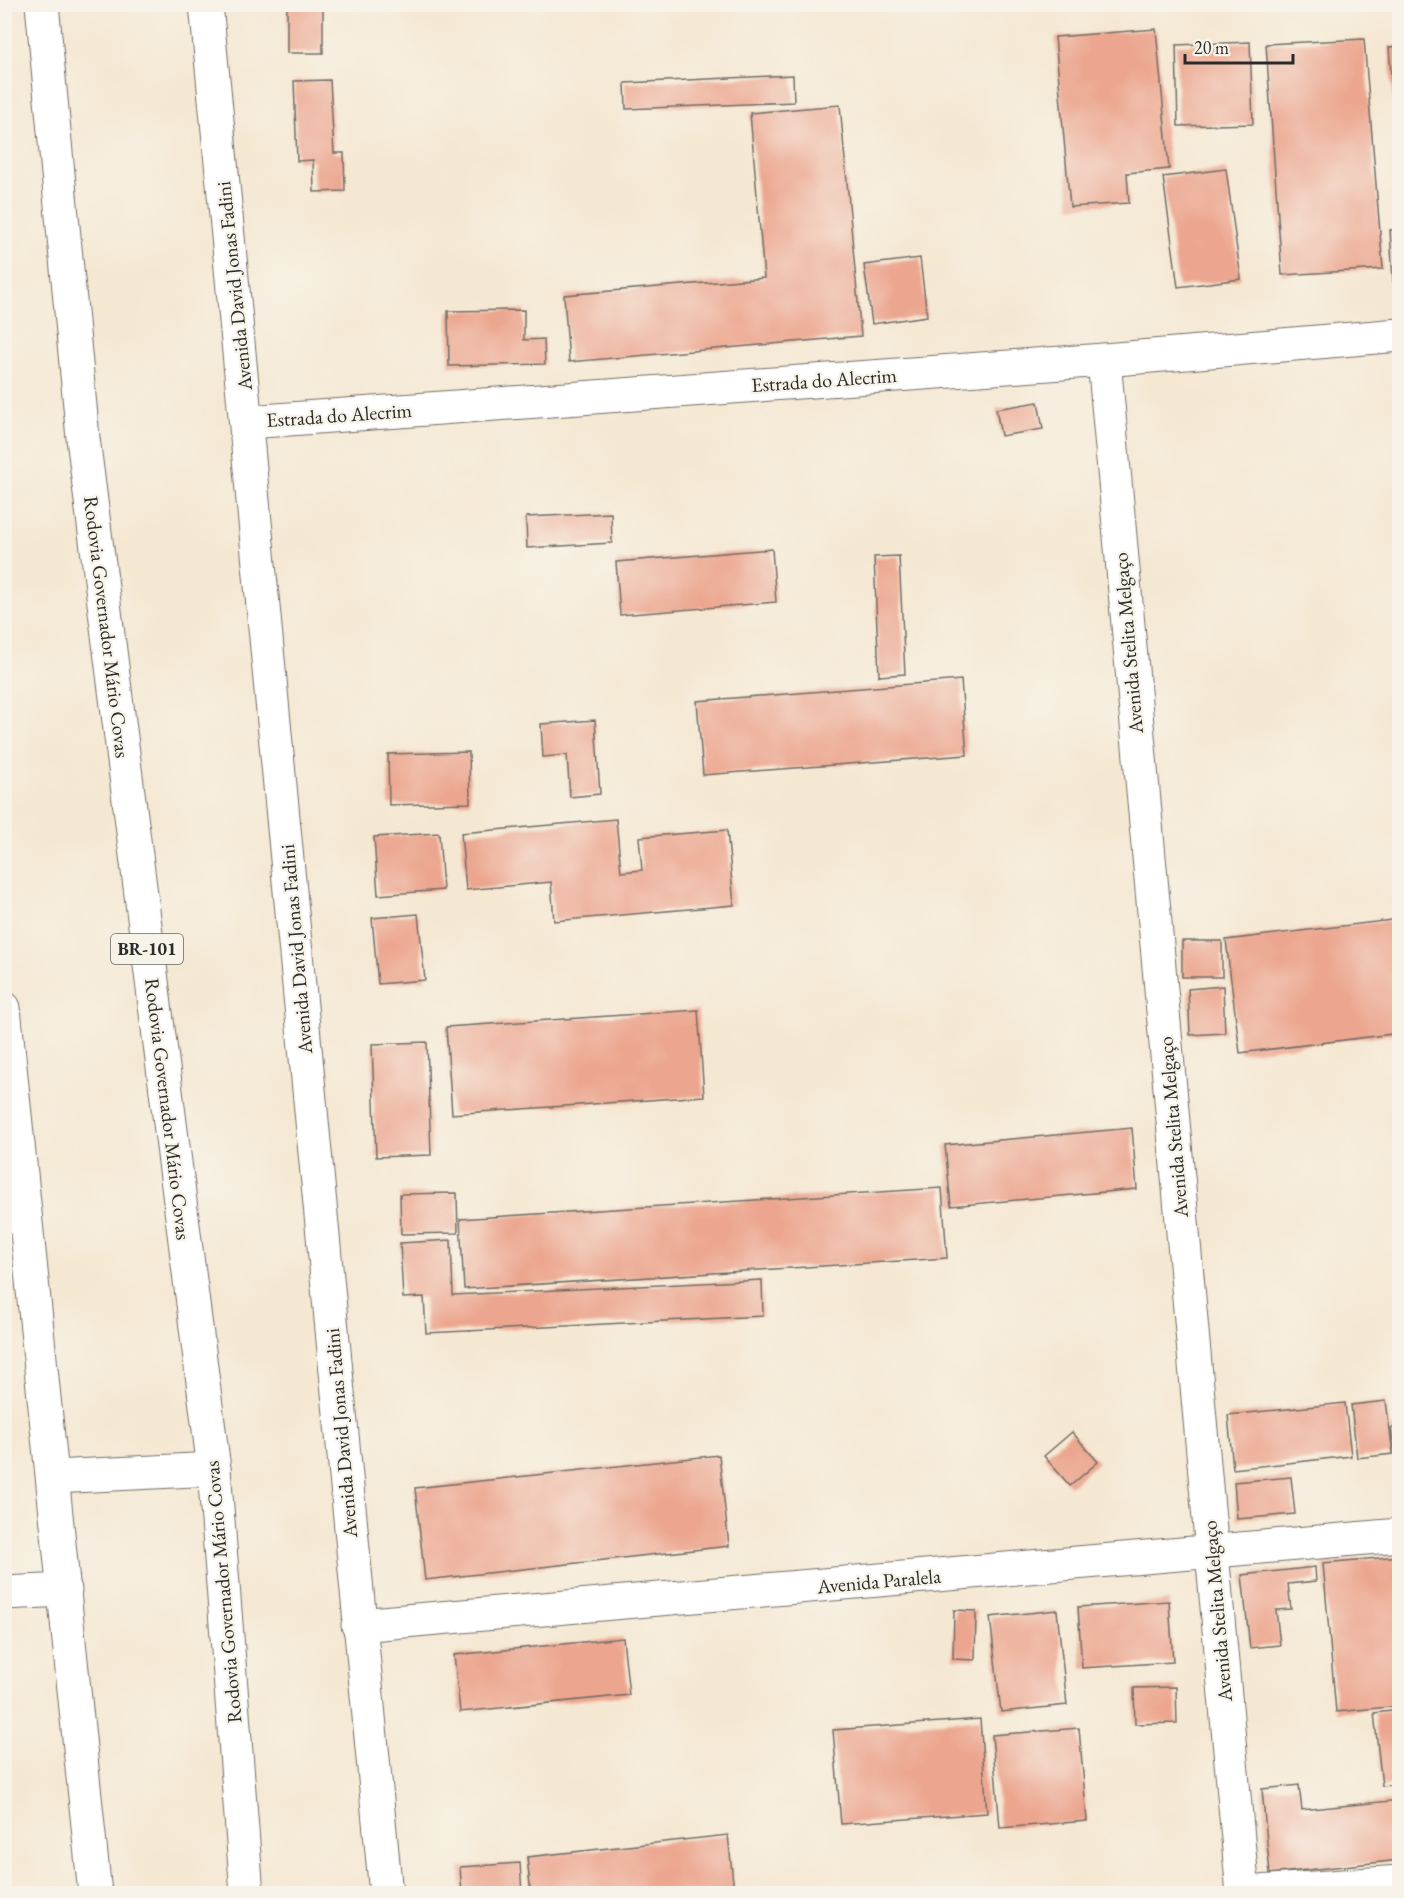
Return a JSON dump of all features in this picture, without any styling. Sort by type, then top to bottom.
[{"type":"main road","name":"Rodovia Governador Mário Covas","points":[[42,4],[83,438],[213,1469],[247,1893]]},
{"type":"main road","name":"Avenida David Jonas Fadini","points":[[206,4],[248,422],[358,1625],[386,1893]]},
{"type":"main road","name":"Estrada do Alecrim","points":[[248,422],[1104,360],[1400,335]]},
{"type":"main road","name":"Avenida Stelita Melgaço","points":[[1104,360],[1243,1893]]},
{"type":"main road","points":[[4,1008],[95,1893]]},
{"type":"main road","points":[[53,1477],[213,1469]]},
{"type":"main road","name":"Avenida Paralela","points":[[358,1625],[1400,1535]]},
{"type":"main road","points":[[4,1593],[65,1590]]},
{"type":"main road","points":[[1243,1893],[1400,1882]]},
{"type":"building","points":[[287,4],[323,4],[323,53],[287,53]]},
{"type":"building","points":[[1156,29],[1169,169],[1127,173],[1129,203],[1070,207],[1055,37]]},
{"type":"building","points":[[1364,39],[1383,269],[1282,275],[1266,44]]},
{"type":"building","points":[[1250,42],[1253,124],[1178,126],[1176,45]]},
{"type":"building","points":[[1400,46],[1400,153],[1397,153],[1389,47]]},
{"type":"building","points":[[793,75],[794,102],[626,109],[625,83]]},
{"type":"building","points":[[330,80],[334,153],[344,153],[345,191],[314,192],[313,160],[297,161],[294,81]]},
{"type":"building","points":[[840,105],[861,336],[569,362],[564,295],[764,278],[750,113]]},
{"type":"building","points":[[1394,168],[1400,168],[1400,218],[1397,218]]},
{"type":"building","points":[[1226,169],[1241,279],[1178,287],[1163,177]]},
{"type":"building","points":[[1390,230],[1400,230],[1400,282],[1393,282]]},
{"type":"building","points":[[920,258],[927,316],[872,324],[864,265]]},
{"type":"building","points":[[524,310],[524,340],[544,339],[545,364],[449,366],[448,311]]},
{"type":"building","points":[[1038,402],[1043,429],[1001,436],[996,409]]},
{"type":"building","points":[[611,513],[612,543],[527,548],[526,517]]},
{"type":"building","points":[[772,549],[776,602],[620,615],[616,562]]},
{"type":"building","points":[[899,556],[905,674],[879,676],[874,557]]},
{"type":"building","points":[[961,680],[967,755],[703,775],[697,701]]},
{"type":"building","points":[[595,720],[600,794],[570,797],[567,755],[543,757],[541,724]]},
{"type":"building","points":[[469,752],[470,803],[389,805],[388,754]]},
{"type":"building","points":[[616,819],[621,872],[642,870],[639,837],[727,830],[734,905],[554,921],[551,882],[466,890],[461,833]]},
{"type":"building","points":[[439,833],[443,890],[378,895],[374,837]]},
{"type":"building","points":[[418,914],[425,980],[378,984],[372,918]]},
{"type":"building","points":[[1400,919],[1400,1033],[1240,1053],[1226,940]]},
{"type":"building","points":[[1182,941],[1222,941],[1222,977],[1182,977]]},
{"type":"building","points":[[1223,986],[1225,1033],[1190,1035],[1188,989]]},
{"type":"building","points":[[698,1010],[704,1096],[452,1114],[446,1027]]},
{"type":"building","points":[[427,1042],[431,1155],[376,1157],[372,1044]]},
{"type":"building","points":[[1132,1128],[1137,1189],[951,1206],[945,1145]]},
{"type":"building","points":[[942,1188],[947,1258],[464,1289],[460,1219]]},
{"type":"building","points":[[457,1193],[458,1233],[401,1234],[400,1194]]},
{"type":"building","points":[[451,1240],[453,1295],[762,1280],[763,1316],[426,1333],[424,1297],[403,1298],[400,1243]]},
{"type":"building","points":[[1386,1401],[1393,1454],[1357,1458],[1351,1405]]},
{"type":"building","points":[[1345,1403],[1351,1456],[1233,1469],[1228,1415]]},
{"type":"building","points":[[1400,1427],[1400,1474],[1398,1474],[1391,1428]]},
{"type":"building","points":[[1072,1432],[1098,1462],[1070,1486],[1044,1456]]},
{"type":"building","points":[[719,1455],[729,1546],[425,1580],[415,1488]]},
{"type":"building","points":[[1291,1477],[1295,1514],[1237,1519],[1234,1482]]},
{"type":"building","points":[[1400,1556],[1400,1706],[1336,1712],[1323,1563]]},
{"type":"building","points":[[1315,1567],[1316,1581],[1288,1584],[1291,1609],[1276,1610],[1280,1645],[1250,1648],[1242,1575]]},
{"type":"building","points":[[1169,1601],[1173,1662],[1082,1668],[1078,1607]]},
{"type":"building","points":[[954,1610],[976,1611],[975,1660],[953,1659]]},
{"type":"building","points":[[1057,1610],[1067,1705],[1001,1712],[990,1617]]},
{"type":"building","points":[[623,1638],[629,1695],[460,1712],[454,1655]]},
{"type":"building","points":[[1176,1687],[1177,1723],[1135,1724],[1134,1688]]},
{"type":"building","points":[[1400,1710],[1400,1784],[1382,1786],[1374,1713]]},
{"type":"building","points":[[980,1719],[987,1813],[841,1824],[833,1730]]},
{"type":"building","points":[[1079,1728],[1087,1821],[1000,1828],[992,1735]]},
{"type":"building","points":[[1299,1785],[1302,1810],[1400,1800],[1400,1860],[1270,1874],[1262,1789]]},
{"type":"building","points":[[728,1835],[734,1891],[531,1894],[527,1857]]},
{"type":"building","points":[[520,1863],[522,1894],[462,1894],[460,1867]]}]
